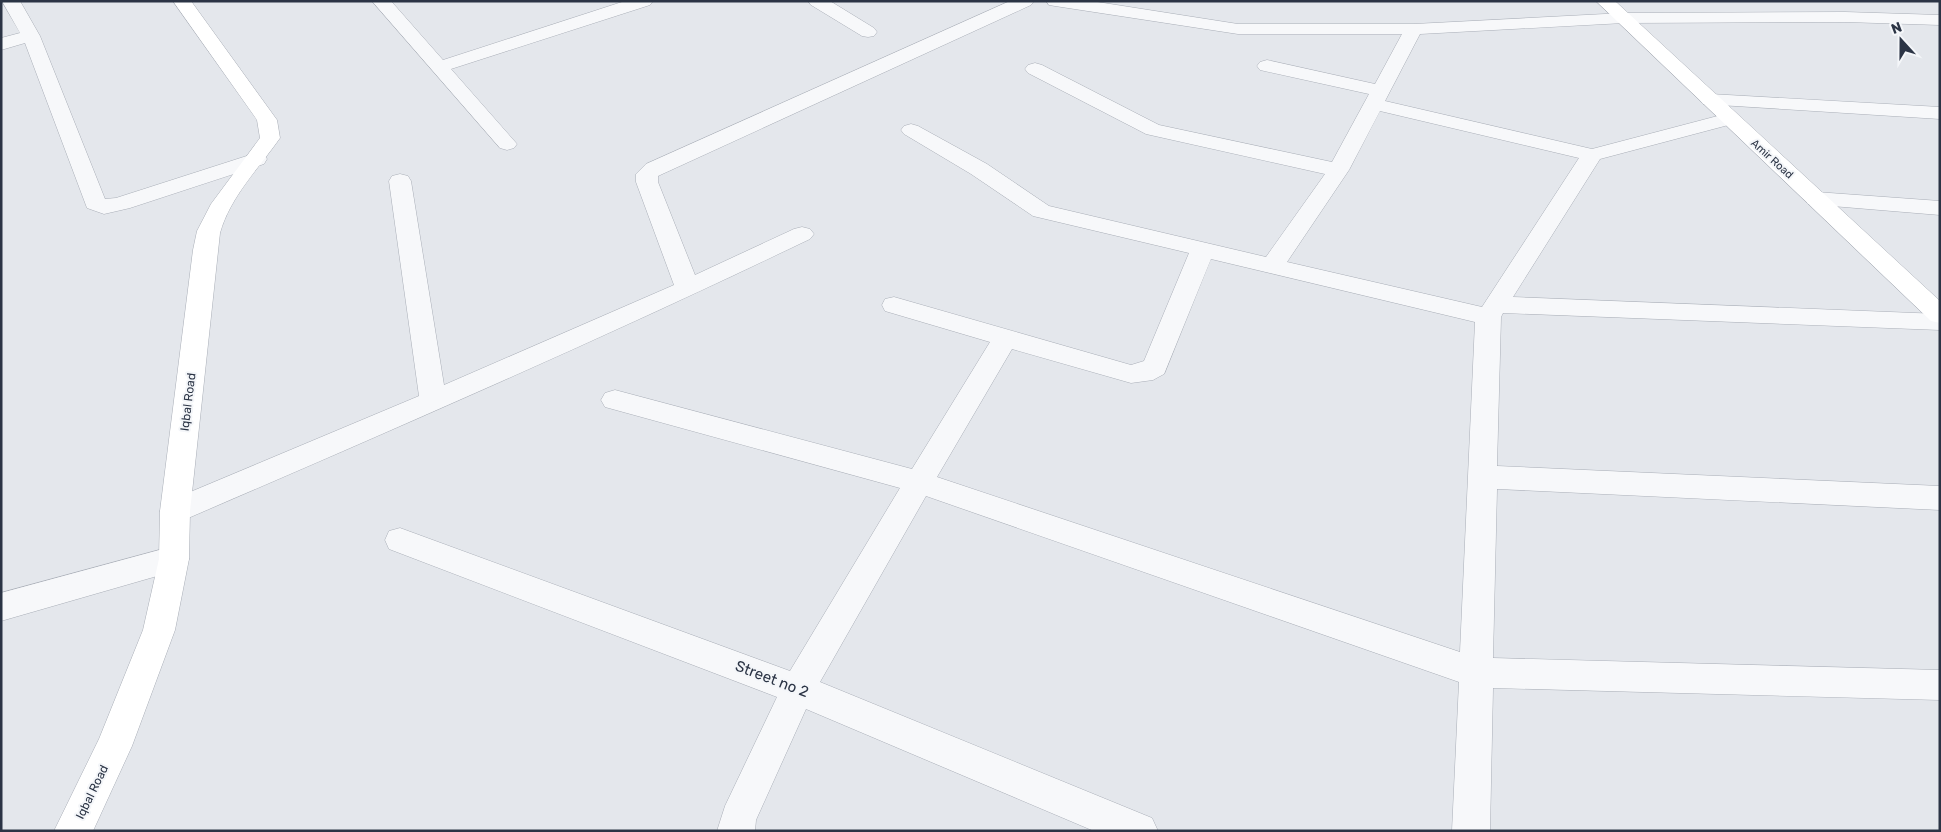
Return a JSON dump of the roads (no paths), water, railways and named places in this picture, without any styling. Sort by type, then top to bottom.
[{"type":"street","points":[[11,1],[31,36],[95,203],[104,207],[122,203],[256,159]]},
{"type":"street","name":"Iqbal Road","points":[[73,831],[114,746],[159,630],[174,560],[175,511],[205,250],[210,228],[225,198],[270,138],[267,120],[182,1]]},
{"type":"street","points":[[381,1],[507,144]]},
{"type":"street","points":[[439,67],[644,1]]},
{"type":"street","points":[[817,1],[868,32]]},
{"type":"street","points":[[688,288],[647,182],[647,174],[654,169],[1025,1]]},
{"type":"street","points":[[1055,1],[1238,29],[1414,29],[1624,18],[1845,17],[1940,20]]},
{"type":"street","name":"Amir Road","points":[[1605,1],[1940,315]]},
{"type":"street","points":[[1272,265],[1338,170],[1414,29]]},
{"type":"street","points":[[1,44],[31,36]]},
{"type":"street","points":[[1267,66],[1378,98],[1592,155],[1729,119]]},
{"type":"street","points":[[1035,69],[1153,130],[1338,170]]},
{"type":"street","points":[[1710,100],[1940,113]]},
{"type":"street","points":[[911,130],[979,170],[1042,211],[1272,265],[1492,311],[1940,322]]},
{"type":"street","points":[[1472,831],[1484,478],[1492,311],[1592,155]]},
{"type":"street","points":[[400,181],[433,402]]},
{"type":"street","points":[[1816,199],[1940,208]]},
{"type":"street","points":[[175,511],[433,402],[688,288],[802,234]]},
{"type":"street","points":[[894,305],[1131,374],[1144,373],[1155,367],[1203,248]]},
{"type":"street","points":[[736,831],[738,819],[798,689],[1006,338]]},
{"type":"street","points":[[615,400],[919,482],[1477,673],[1940,685]]},
{"type":"street","points":[[1484,478],[1940,498]]},
{"type":"street","name":"Street no 2","points":[[400,540],[798,689],[1139,831]]},
{"type":"street","points":[[1,607],[174,560]]}]
